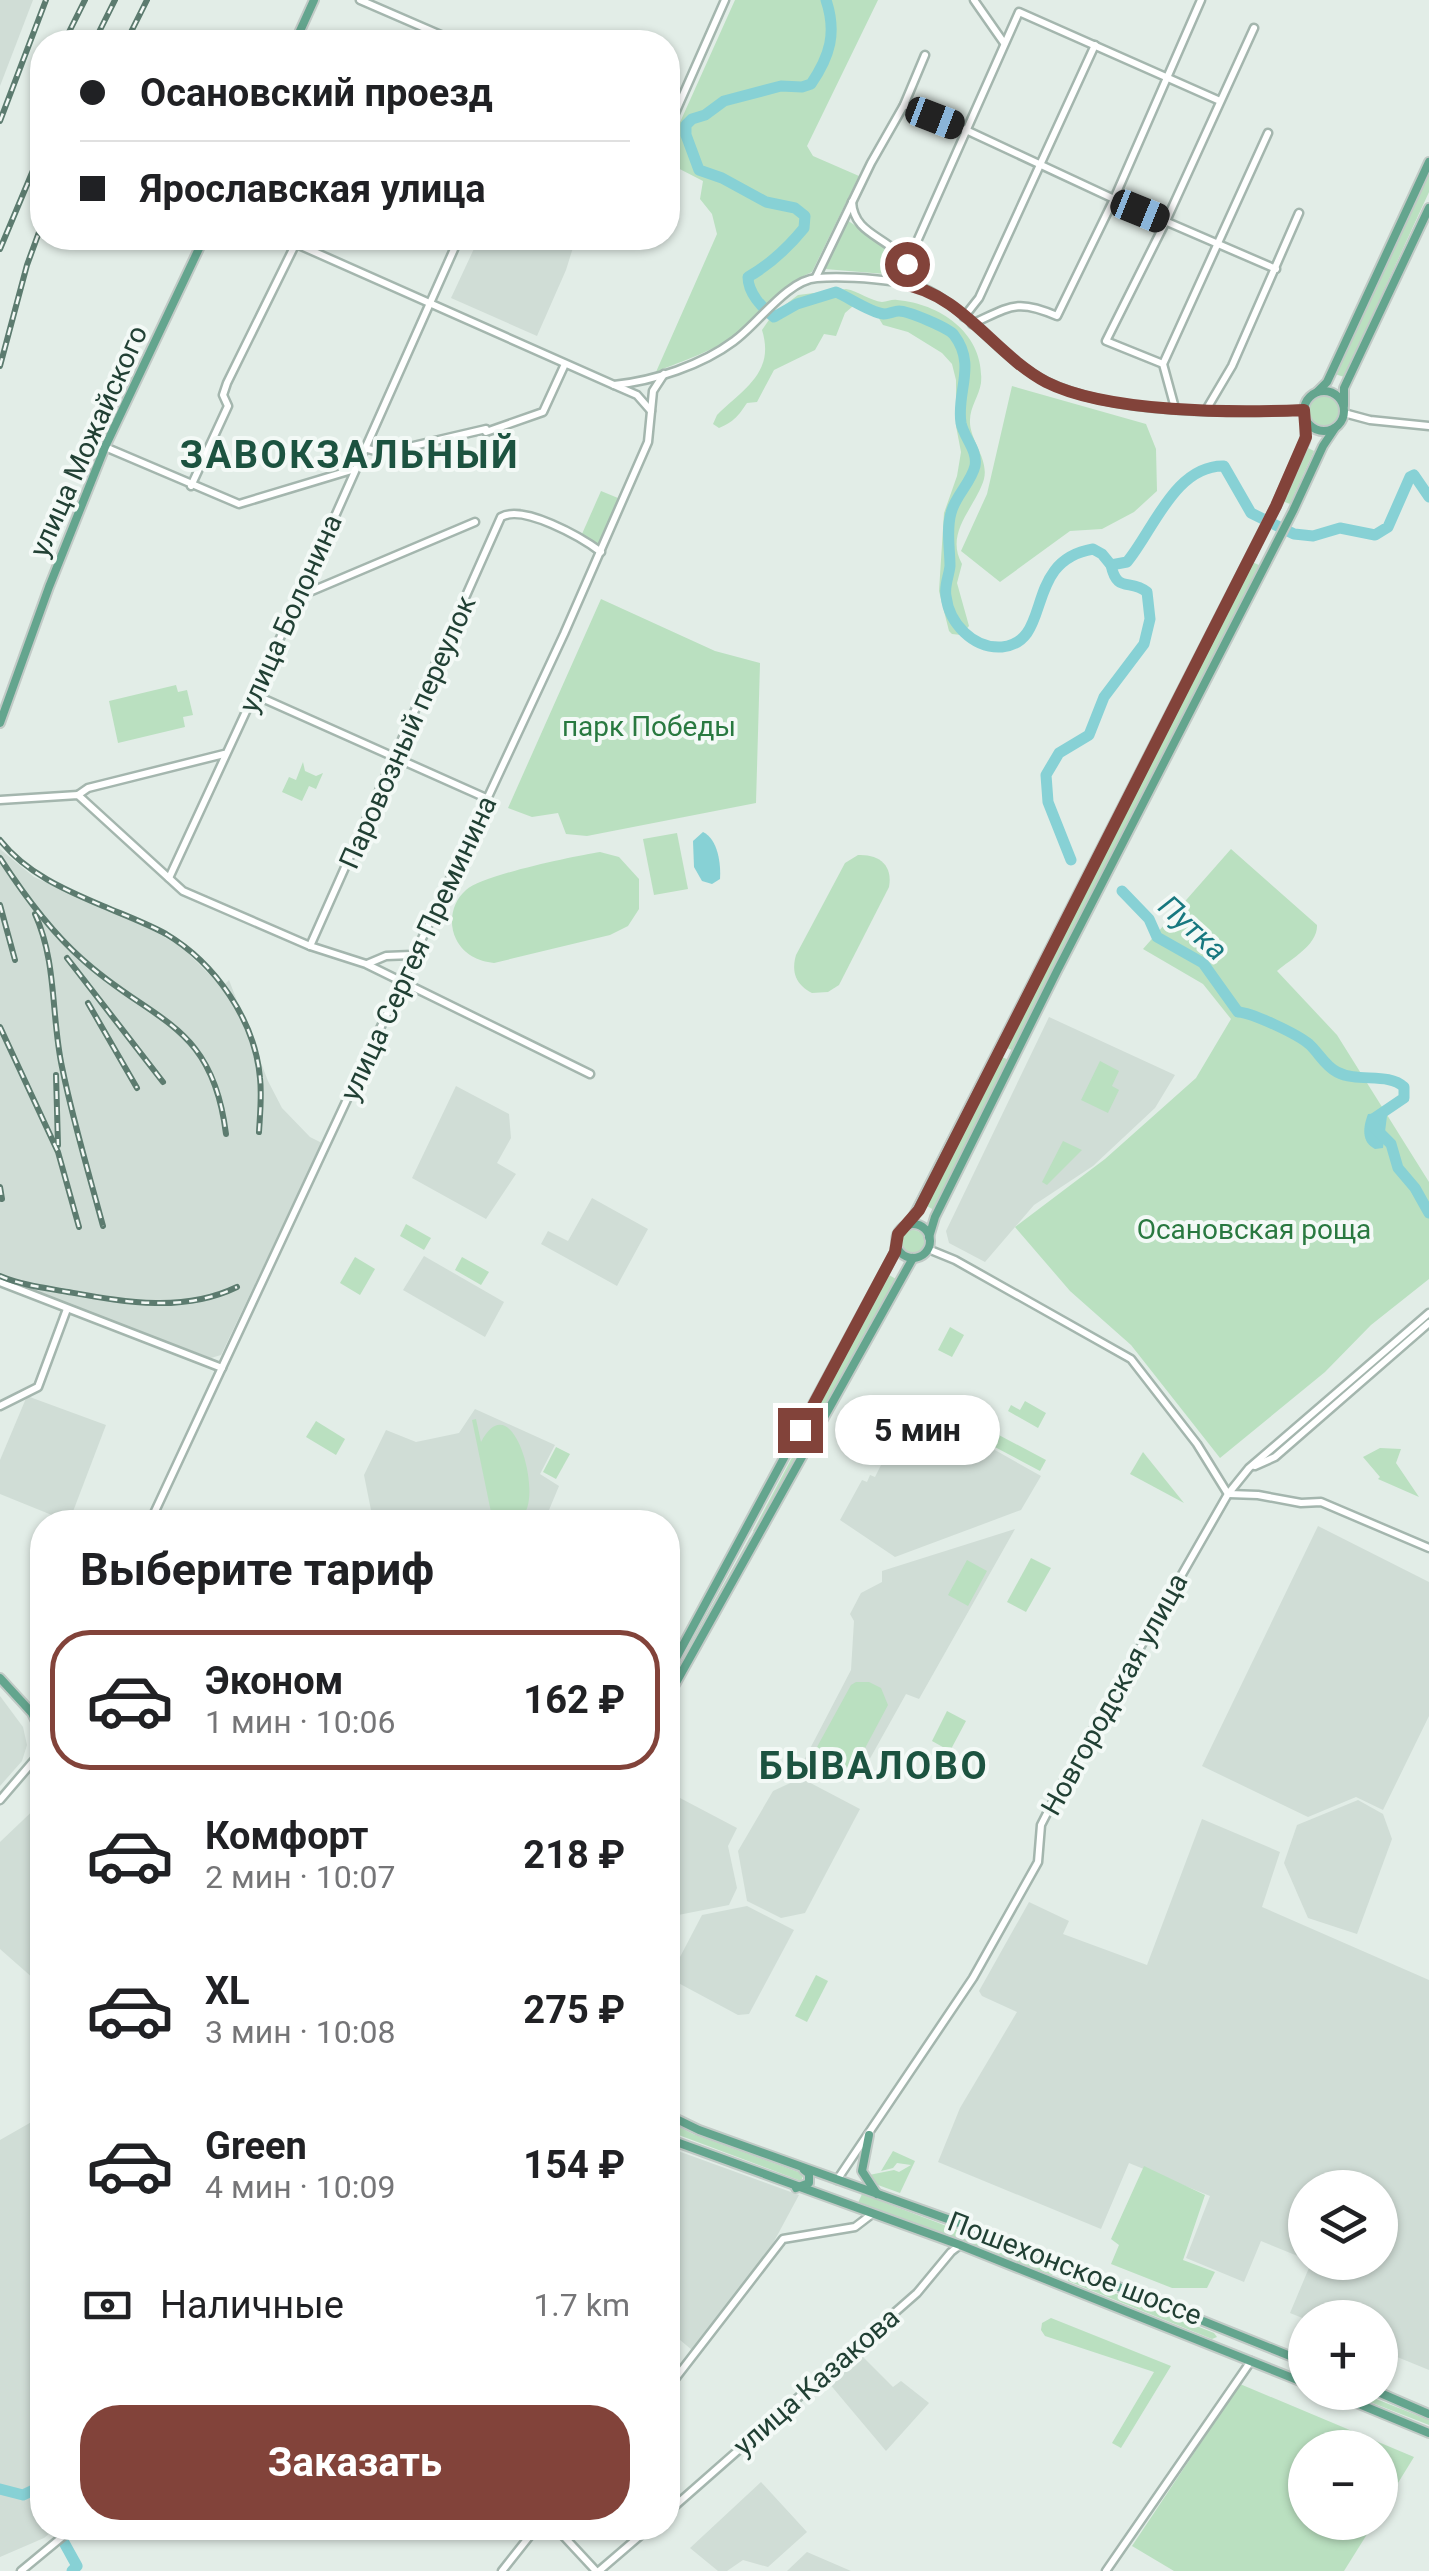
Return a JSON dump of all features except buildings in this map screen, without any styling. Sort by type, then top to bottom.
[{"type":"main road","points":[[300,30],[314,0]]},
{"type":"main road","points":[[680,1651],[895,1252],[898,1234],[908,1225],[1250,558],[1305,441],[1304,410],[1308,398],[1330,376],[1429,162]]},
{"type":"main road","points":[[680,1675],[913,1258],[927,1250],[943,1201],[1057,970],[1293,512],[1322,446],[1335,428],[1344,409],[1344,388],[1429,208]]},
{"type":"main road","name":"улица Можайского","points":[[0,723],[105,447],[198,250]]},
{"type":"main road","points":[[1318,391],[1335,393],[1344,409]]},
{"type":"main road","points":[[1306,421],[1321,431],[1335,428]]},
{"type":"main road","points":[[908,1225],[923,1228],[929,1238]]},
{"type":"main road","points":[[896,1244],[900,1253],[913,1258]]},
{"type":"main road","points":[[0,1678],[30,1711]]},
{"type":"main road","name":"Пошехонское шоссе","points":[[680,2121],[1068,2265],[1288,2355]]},
{"type":"main road","points":[[869,2134],[862,2171],[877,2194]]},
{"type":"main road","name":"Пошехонское шоссе","points":[[680,2144],[960,2246],[1288,2375]]},
{"type":"main road","points":[[796,2188],[810,2180],[802,2168]]},
{"type":"main road","points":[[828,2199],[836,2180]]},
{"type":"main road","points":[[860,2210],[854,2199],[864,2190]]},
{"type":"main road","points":[[1059,2285],[1068,2265]]},
{"type":"main road","points":[[1216,2346],[1223,2327]]},
{"type":"main road","points":[[1398,2401],[1429,2414]]},
{"type":"main road","points":[[1373,2410],[1429,2433]]},
{"type":"street","points":[[360,0],[429,30]]},
{"type":"street","points":[[680,103],[726,0]]},
{"type":"street","points":[[974,0],[1005,44]]},
{"type":"street","points":[[972,324],[1022,304],[1057,316],[1114,199],[1201,0]]},
{"type":"street","points":[[902,284],[907,264],[1020,12],[1220,100]]},
{"type":"street","points":[[1162,364],[1106,341],[1254,28]]},
{"type":"street","points":[[964,317],[979,298],[1094,46]]},
{"type":"street","points":[[816,278],[852,201],[904,106],[925,55]]},
{"type":"street","points":[[904,106],[1276,269]]},
{"type":"street","points":[[1176,408],[1162,364],[1268,133]]},
{"type":"street","points":[[852,201],[854,219],[860,226],[887,242],[907,264]]},
{"type":"street","points":[[1206,410],[1232,366],[1299,213]]},
{"type":"street","points":[[190,486],[228,406],[223,396],[228,383],[293,250]]},
{"type":"street","points":[[311,250],[637,395],[652,412]]},
{"type":"street","name":"улица Болонина","points":[[169,878],[299,596],[426,302],[453,250]]},
{"type":"street","points":[[614,385],[664,374],[727,347],[801,282],[816,278],[902,284],[928,290],[1019,364],[1061,388],[1114,401],[1176,408],[1304,410]]},
{"type":"street","points":[[364,448],[383,453],[486,431],[543,412],[565,364]]},
{"type":"street","name":"улица Сергея Преминина","points":[[156,1510],[601,552],[648,442],[653,391],[664,374]]},
{"type":"street","points":[[1344,409],[1370,420],[1429,426]]},
{"type":"street","points":[[105,447],[240,504],[355,469]]},
{"type":"street","name":"Паровозный переулок","points":[[310,946],[501,517],[518,512],[581,537],[601,552]]},
{"type":"street","points":[[299,596],[475,522]]},
{"type":"street","points":[[253,694],[486,798]]},
{"type":"street","points":[[0,800],[78,794],[88,788],[226,754]]},
{"type":"street","points":[[78,794],[169,878],[197,897],[310,946],[366,964],[590,1074]]},
{"type":"street","points":[[366,964],[386,956],[412,955]]},
{"type":"street","points":[[933,1251],[1131,1360],[1197,1444],[1228,1494],[1258,1495],[1301,1504],[1321,1502],[1429,1548]]},
{"type":"street","points":[[0,1282],[222,1368]]},
{"type":"street","points":[[0,1406],[38,1386],[67,1309]]},
{"type":"street","name":"Новгородская улица","points":[[836,2180],[973,1978],[1038,1862],[1040,1825],[1228,1494],[1250,1468],[1429,1313]]},
{"type":"street","name":"Новгородская улица","points":[[1250,1468],[1275,1457],[1429,1322]]},
{"type":"street","points":[[0,1800],[30,1765]]},
{"type":"street","points":[[680,2372],[783,2239],[855,2227],[872,2214]]},
{"type":"street","name":"улица Казакова","points":[[680,2501],[918,2293],[950,2252],[960,2246]]},
{"type":"street","points":[[1106,2571],[1251,2360]]},
{"type":"street","points":[[21,2571],[59,2540]]},
{"type":"street","points":[[502,2571],[527,2540]]},
{"type":"street","points":[[568,2540],[598,2571],[635,2540]]},
{"type":"shaded area","points":[[0,0],[33,0],[0,86]]},
{"type":"shaded area","points":[[473,250],[572,250],[537,336],[451,298]]},
{"type":"shaded area","points":[[0,849],[34,877],[182,947],[222,987],[229,980],[282,1108],[310,1137],[322,1143],[221,1355],[211,1358],[0,1278]]},
{"type":"shaded area","points":[[1049,1017],[1175,1075],[1155,1108],[1093,1166],[1034,1205],[985,1262],[949,1243],[946,1231]]},
{"type":"shaded area","points":[[456,1086],[509,1114],[511,1138],[497,1163],[516,1174],[486,1219],[412,1178]]},
{"type":"shaded area","points":[[592,1198],[648,1229],[617,1286],[541,1244],[548,1231],[568,1241]]},
{"type":"shaded area","points":[[424,1256],[504,1302],[485,1337],[403,1290]]},
{"type":"shaded area","points":[[27,1396],[106,1425],[74,1510],[39,1510],[0,1494],[0,1460]]},
{"type":"shaded area","points":[[475,1409],[555,1445],[540,1474],[559,1486],[549,1510],[371,1510],[364,1475],[386,1430],[416,1442],[459,1433]]},
{"type":"shaded area","points":[[936,1426],[956,1436],[970,1436],[1041,1476],[1021,1510],[895,1557],[840,1520],[862,1480],[867,1482],[870,1475],[875,1477],[896,1435],[923,1449]]},
{"type":"shaded area","points":[[1318,1526],[1429,1582],[1429,1716],[1383,1810],[1356,1797],[1308,1817],[1202,1766]]},
{"type":"shaded area","points":[[1015,1529],[919,1699],[906,1694],[863,1771],[837,1782],[802,1764],[851,1670],[854,1621],[850,1614],[861,1593],[882,1582],[882,1571]]},
{"type":"shaded area","points":[[0,1696],[23,1727],[27,1745],[22,1761],[0,1786]]},
{"type":"shaded area","points":[[801,1778],[860,1809],[805,1913],[781,1918],[747,1901],[738,1851],[773,1791]]},
{"type":"shaded area","points":[[680,1798],[737,1828],[728,1846],[737,1888],[729,1905],[680,1915]]},
{"type":"shaded area","points":[[1358,1800],[1383,1814],[1392,1839],[1357,1934],[1308,1918],[1284,1863],[1297,1825]]},
{"type":"shaded area","points":[[30,1813],[30,1975],[0,1949],[0,1842]]},
{"type":"shaded area","points":[[1202,1819],[1280,1852],[1262,1907],[1429,1980],[1429,2370],[1398,2357],[1398,2300],[1295,2300],[1304,2280],[1398,2280],[1398,2170],[1288,2170],[1288,2252],[1261,2241],[1244,2282],[1186,2258],[1210,2196],[1129,2163],[1101,2229],[938,2162],[960,2108],[1017,2012],[979,1991],[1029,1902],[1069,1921],[1063,1934],[1147,1965]]},
{"type":"shaded area","points":[[747,1906],[794,1930],[749,2014],[738,2015],[680,1984],[680,1957],[702,1915]]},
{"type":"shaded area","points":[[30,2123],[30,2540],[39,2540],[0,2557],[0,2140]]},
{"type":"shaded area","points":[[680,2152],[799,2195],[771,2247],[692,2350],[680,2340]]},
{"type":"shaded area","points":[[861,2355],[893,2387],[901,2381],[929,2403],[886,2451],[828,2382]]},
{"type":"shaded area","points":[[761,2482],[807,2532],[768,2567],[743,2560],[727,2571],[718,2571],[690,2548]]},
{"type":"shaded area","points":[[807,2552],[851,2571],[787,2571]]},
{"type":"green space","points":[[735,0],[878,0],[807,146],[813,156],[859,176],[812,272],[783,290],[731,338],[656,372],[717,234],[712,214],[700,199],[703,181],[680,169],[680,122]]},
{"type":"green space","points":[[1429,170],[1429,192],[1344,377],[1335,374]]},
{"type":"green space","points":[[847,220],[884,245],[885,274],[825,269]]},
{"type":"green space","points":[[846,289],[882,302],[897,300],[930,308],[957,325],[976,350],[981,383],[970,420],[985,471],[957,541],[962,564],[957,583],[969,626],[961,635],[949,631],[939,591],[944,513],[961,452],[956,426],[956,380],[952,364],[942,353],[908,332],[883,325],[875,312],[853,306],[845,313],[836,336],[824,334],[815,350],[774,370],[757,402],[747,403],[736,418],[719,428],[713,424],[761,368],[765,345],[762,330],[773,314],[798,295]]},
{"type":"green space","points":[[1012,386],[1146,424],[1156,449],[1157,491],[1134,512],[1102,529],[1070,531],[1000,582],[961,551],[987,494]]},
{"type":"green space","points":[[1324,396],[1338,405],[1339,411],[1330,425],[1324,426],[1310,417],[1309,411],[1318,397]]},
{"type":"green space","points":[[1306,447],[1314,451],[1290,504],[1282,501]]},
{"type":"green space","points":[[601,491],[618,498],[598,546],[582,534]]},
{"type":"green space","points":[[1252,562],[1259,565],[1014,1051],[1007,1048]]},
{"type":"green space","name":"парк Победы","points":[[601,599],[715,651],[760,663],[756,803],[587,836],[566,834],[558,813],[532,817],[508,808]]},
{"type":"green space","points":[[176,685],[178,692],[187,690],[193,715],[183,717],[185,727],[118,743],[109,701]]},
{"type":"green space","points":[[303,762],[305,771],[316,776],[323,773],[316,789],[309,786],[302,801],[282,792],[289,777],[296,780]]},
{"type":"green space","points":[[677,833],[688,889],[654,895],[643,839]]},
{"type":"green space","name":"Осановская роща","points":[[1231,849],[1317,925],[1308,945],[1277,971],[1337,1035],[1429,1182],[1429,1279],[1220,1458],[1131,1345],[1070,1291],[1015,1227],[1105,1159],[1196,1078],[1231,1019],[1203,984],[1143,949]]},
{"type":"green space","points":[[600,852],[619,857],[639,879],[639,909],[628,926],[610,935],[494,963],[472,956],[459,945],[452,926],[453,913],[457,900],[475,884],[509,872]]},
{"type":"green space","points":[[858,855],[883,862],[889,873],[889,887],[839,985],[828,992],[812,993],[796,977],[796,955],[845,863]]},
{"type":"green space","points":[[1002,1057],[1009,1060],[934,1210],[927,1206]]},
{"type":"green space","points":[[1100,1061],[1119,1071],[1112,1086],[1119,1090],[1108,1113],[1081,1100]]},
{"type":"green space","points":[[1063,1141],[1082,1150],[1047,1185],[1042,1182]]},
{"type":"green space","points":[[406,1224],[431,1238],[424,1250],[400,1236]]},
{"type":"green space","points":[[913,1230],[922,1233],[922,1251],[913,1254],[904,1251],[901,1242],[904,1233]]},
{"type":"green space","points":[[355,1257],[375,1269],[360,1295],[340,1283]]},
{"type":"green space","points":[[462,1257],[489,1272],[481,1285],[455,1270]]},
{"type":"green space","points":[[889,1275],[896,1279],[757,1533],[753,1531]]},
{"type":"green space","points":[[950,1327],[964,1335],[952,1357],[938,1350]]},
{"type":"green space","points":[[1025,1401],[1046,1413],[1038,1428],[1008,1411],[1011,1405],[1020,1410]]},
{"type":"green space","points":[[476,1419],[481,1442],[495,1426],[509,1429],[520,1445],[527,1468],[526,1510],[491,1510],[472,1420]]},
{"type":"green space","points":[[316,1421],[345,1439],[336,1455],[306,1437]]},
{"type":"green space","points":[[982,1426],[1046,1460],[1040,1471],[974,1436]]},
{"type":"green space","points":[[556,1447],[570,1454],[556,1479],[543,1472]]},
{"type":"green space","points":[[1380,1448],[1401,1449],[1396,1463],[1419,1497],[1378,1479],[1363,1457]]},
{"type":"green space","points":[[1143,1452],[1184,1503],[1130,1474]]},
{"type":"green space","points":[[750,1537],[755,1539],[688,1660],[683,1657]]},
{"type":"green space","points":[[1031,1558],[1051,1568],[1026,1612],[1007,1602]]},
{"type":"green space","points":[[967,1560],[987,1571],[968,1606],[948,1595]]},
{"type":"green space","points":[[856,1682],[869,1682],[881,1688],[888,1705],[855,1767],[837,1773],[825,1766],[817,1747]]},
{"type":"green space","points":[[947,1711],[966,1721],[950,1751],[932,1741]]},
{"type":"green space","points":[[816,1975],[828,1981],[807,2022],[795,2016]]},
{"type":"green space","points":[[680,2127],[804,2174],[801,2181],[680,2136]]},
{"type":"green space","points":[[893,2151],[915,2161],[900,2193],[878,2185],[869,2175],[899,2172],[911,2165],[897,2163],[881,2171]]},
{"type":"green space","points":[[1144,2166],[1205,2195],[1183,2260],[1215,2272],[1207,2288],[1172,2288],[1111,2264],[1119,2245],[1111,2239]]},
{"type":"green space","points":[[862,2194],[1055,2267],[1056,2273],[1051,2275],[858,2203]]},
{"type":"green space","points":[[1069,2275],[1217,2337],[1212,2339],[1068,2281]]},
{"type":"green space","points":[[1051,2318],[1171,2366],[1121,2448],[1112,2443],[1154,2372],[1045,2336],[1042,2323]]},
{"type":"green space","points":[[1240,2384],[1288,2404],[1288,2410],[1302,2410],[1350,2430],[1288,2430],[1288,2540],[1363,2540],[1344,2571],[1174,2571],[1132,2546]]},
{"type":"green space","points":[[1398,2408],[1429,2420],[1429,2425],[1391,2410]]},
{"type":"green space","points":[[1398,2450],[1414,2457],[1398,2483]]},
{"type":"water","points":[[703,832],[712,840],[719,859],[720,879],[712,884],[702,881],[694,867],[693,841]]},
{"type":"water","points":[[1368,1114],[1387,1116],[1383,1148],[1375,1149],[1365,1138],[1365,1124]]},
{"type":"waterway","points":[[826,0],[830,44],[811,84],[781,86],[724,101],[692,119],[686,125],[686,135],[699,170],[766,202],[795,208],[805,216],[804,228],[791,243],[748,277],[756,300],[774,317],[797,304],[836,292],[878,313],[899,311],[928,320],[951,332],[961,346],[965,368],[961,423],[973,449],[975,466],[950,519],[946,592],[952,616],[972,639],[1002,647],[1018,642],[1028,631],[1056,569],[1071,556],[1093,549],[1111,565],[1127,562],[1179,488],[1207,469],[1224,466],[1251,513],[1294,534],[1313,536],[1340,528],[1375,535],[1388,527],[1414,475],[1429,497]]},
{"type":"waterway","name":"Путка","points":[[1071,860],[1048,802],[1046,775],[1059,753],[1089,735],[1104,697],[1144,644],[1150,619],[1147,592],[1121,583],[1111,565]]},
{"type":"waterway","name":"Путка","points":[[1122,891],[1149,919],[1157,937],[1203,963],[1238,1012],[1303,1040],[1337,1072],[1390,1080],[1404,1087],[1404,1098],[1373,1119],[1372,1125],[1391,1144],[1398,1168],[1429,1213]]},
{"type":"waterway","points":[[0,2489],[23,2495],[30,2492]]},
{"type":"waterway","points":[[63,2540],[77,2566],[72,2571]]},
{"type":"railway","points":[[35,30],[46,0]]},
{"type":"railway","points":[[70,30],[85,0]]},
{"type":"railway","points":[[100,30],[115,0]]},
{"type":"railway","points":[[132,30],[147,0]]},
{"type":"railway","points":[[0,121],[30,42]]},
{"type":"railway","points":[[0,249],[30,178]]},
{"type":"railway","points":[[0,366],[32,250]]},
{"type":"railway","points":[[0,840],[47,879],[166,934],[216,977],[241,1015],[257,1056],[261,1092],[259,1132]]},
{"type":"railway","points":[[0,858],[70,948],[193,1046],[219,1097],[226,1134]]},
{"type":"railway","points":[[0,905],[15,960]]},
{"type":"railway","points":[[35,914],[47,951],[66,1087],[103,1226]]},
{"type":"railway","points":[[67,958],[163,1082]]},
{"type":"railway","points":[[88,1003],[137,1088]]},
{"type":"railway","points":[[0,1027],[58,1152],[79,1227]]},
{"type":"railway","points":[[56,1075],[58,1145]]},
{"type":"railway","points":[[0,1187],[2,1199]]},
{"type":"railway","points":[[0,1276],[42,1288],[154,1303],[196,1300],[237,1287]]},
{"type":"district","name":"ЗАВОКЗАЛЬНЫЙ","points":[[350,455]]},
{"type":"district","name":"БЫВАЛОВО","points":[[874,1766]]},
{"type":"route","points":[[800,1430],[895,1252],[898,1234],[919,1210],[1276,506],[1307,432],[1304,410],[1176,408],[1077,394],[1046,382],[949,304],[928,290],[902,284],[907,264]]}]
